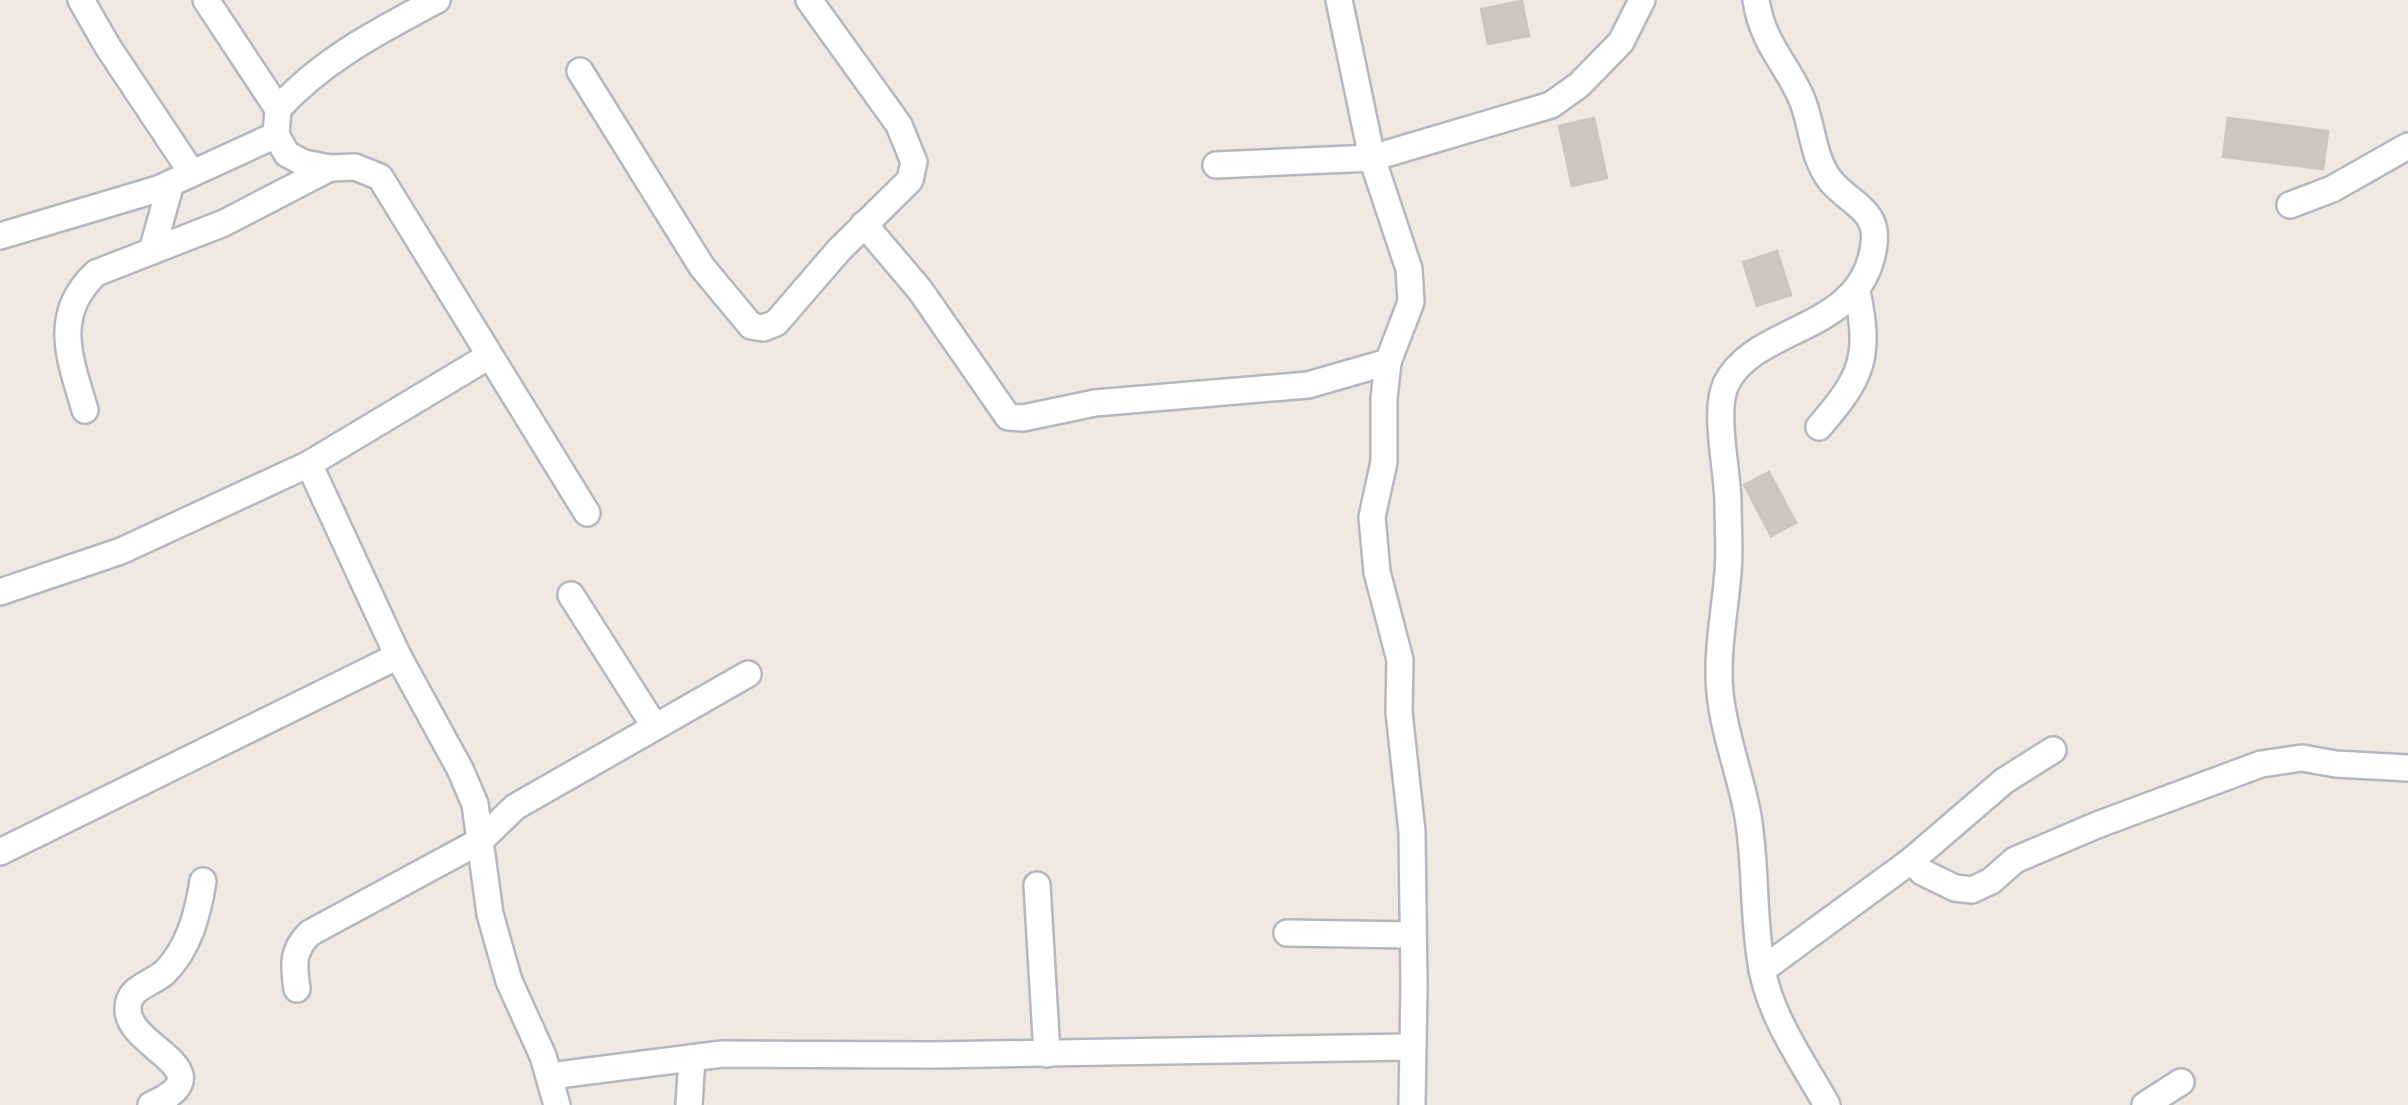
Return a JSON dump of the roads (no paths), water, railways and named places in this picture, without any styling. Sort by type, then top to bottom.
[{"type":"street","points":[[81,0],[182,178]]},
{"type":"street","points":[[206,0],[278,109],[276,135],[287,154],[304,163],[355,167],[380,177],[587,513]]},
{"type":"street","points":[[278,109],[301,84],[355,44],[437,0]]},
{"type":"street","points":[[580,70],[702,267],[751,326],[763,328],[776,323],[864,224],[910,180],[914,162],[899,125],[809,0]]},
{"type":"street","points":[[1340,0],[1372,158],[1410,269],[1411,302],[1388,362],[1384,462],[1372,517],[1377,572],[1400,660],[1399,712],[1412,832],[1412,1105]]},
{"type":"street","points":[[1216,164],[1372,158],[1551,105],[1580,85],[1620,42],[1641,0]]},
{"type":"street","points":[[1752,2],[1771,50],[1801,96],[1823,169],[1832,183],[1872,219],[1875,240],[1872,259],[1857,292],[1819,320],[1743,363],[1726,384],[1721,413],[1728,483],[1728,568],[1720,692],[1752,845],[1762,970],[1784,1031],[1827,1105]]},
{"type":"street","points":[[0,236],[112,205],[276,135]]},
{"type":"street","points":[[2290,205],[2332,190],[2408,146]]},
{"type":"street","points":[[85,410],[68,352],[67,326],[81,286],[96,272],[224,223],[330,168]]},
{"type":"street","points":[[152,252],[182,178]]},
{"type":"street","points":[[864,224],[920,290],[1008,416],[1024,418],[1095,403],[1308,385],[1388,362]]},
{"type":"street","points":[[1819,428],[1860,370],[1866,333],[1857,292]]},
{"type":"street","points":[[0,592],[122,551],[309,464],[490,356]]},
{"type":"street","points":[[309,464],[398,656],[475,804],[490,914],[510,981],[550,1076],[557,1105]]},
{"type":"street","points":[[571,595],[655,727]]},
{"type":"street","points":[[0,852],[398,656]]},
{"type":"street","points":[[298,989],[293,960],[299,943],[310,933],[480,841],[515,807],[748,674]]},
{"type":"street","points":[[1762,970],[1912,860],[2004,781],[2054,750]]},
{"type":"street","points":[[1912,860],[1922,872],[1955,888],[1972,890],[1991,881],[2015,860],[2260,764],[2302,758],[2408,768]]},
{"type":"street","points":[[152,1105],[171,1096],[180,1076],[175,1062],[138,1035],[129,1020],[130,998],[136,989],[166,971],[180,950],[197,919],[203,881]]},
{"type":"street","points":[[1037,885],[1046,1054]]},
{"type":"street","points":[[1287,933],[1412,936]]},
{"type":"street","points":[[550,1076],[692,1058],[810,1052],[1046,1054],[1411,1047]]},
{"type":"street","points":[[689,1105],[692,1058]]},
{"type":"street","points":[[2145,1105],[2181,1082]]}]
